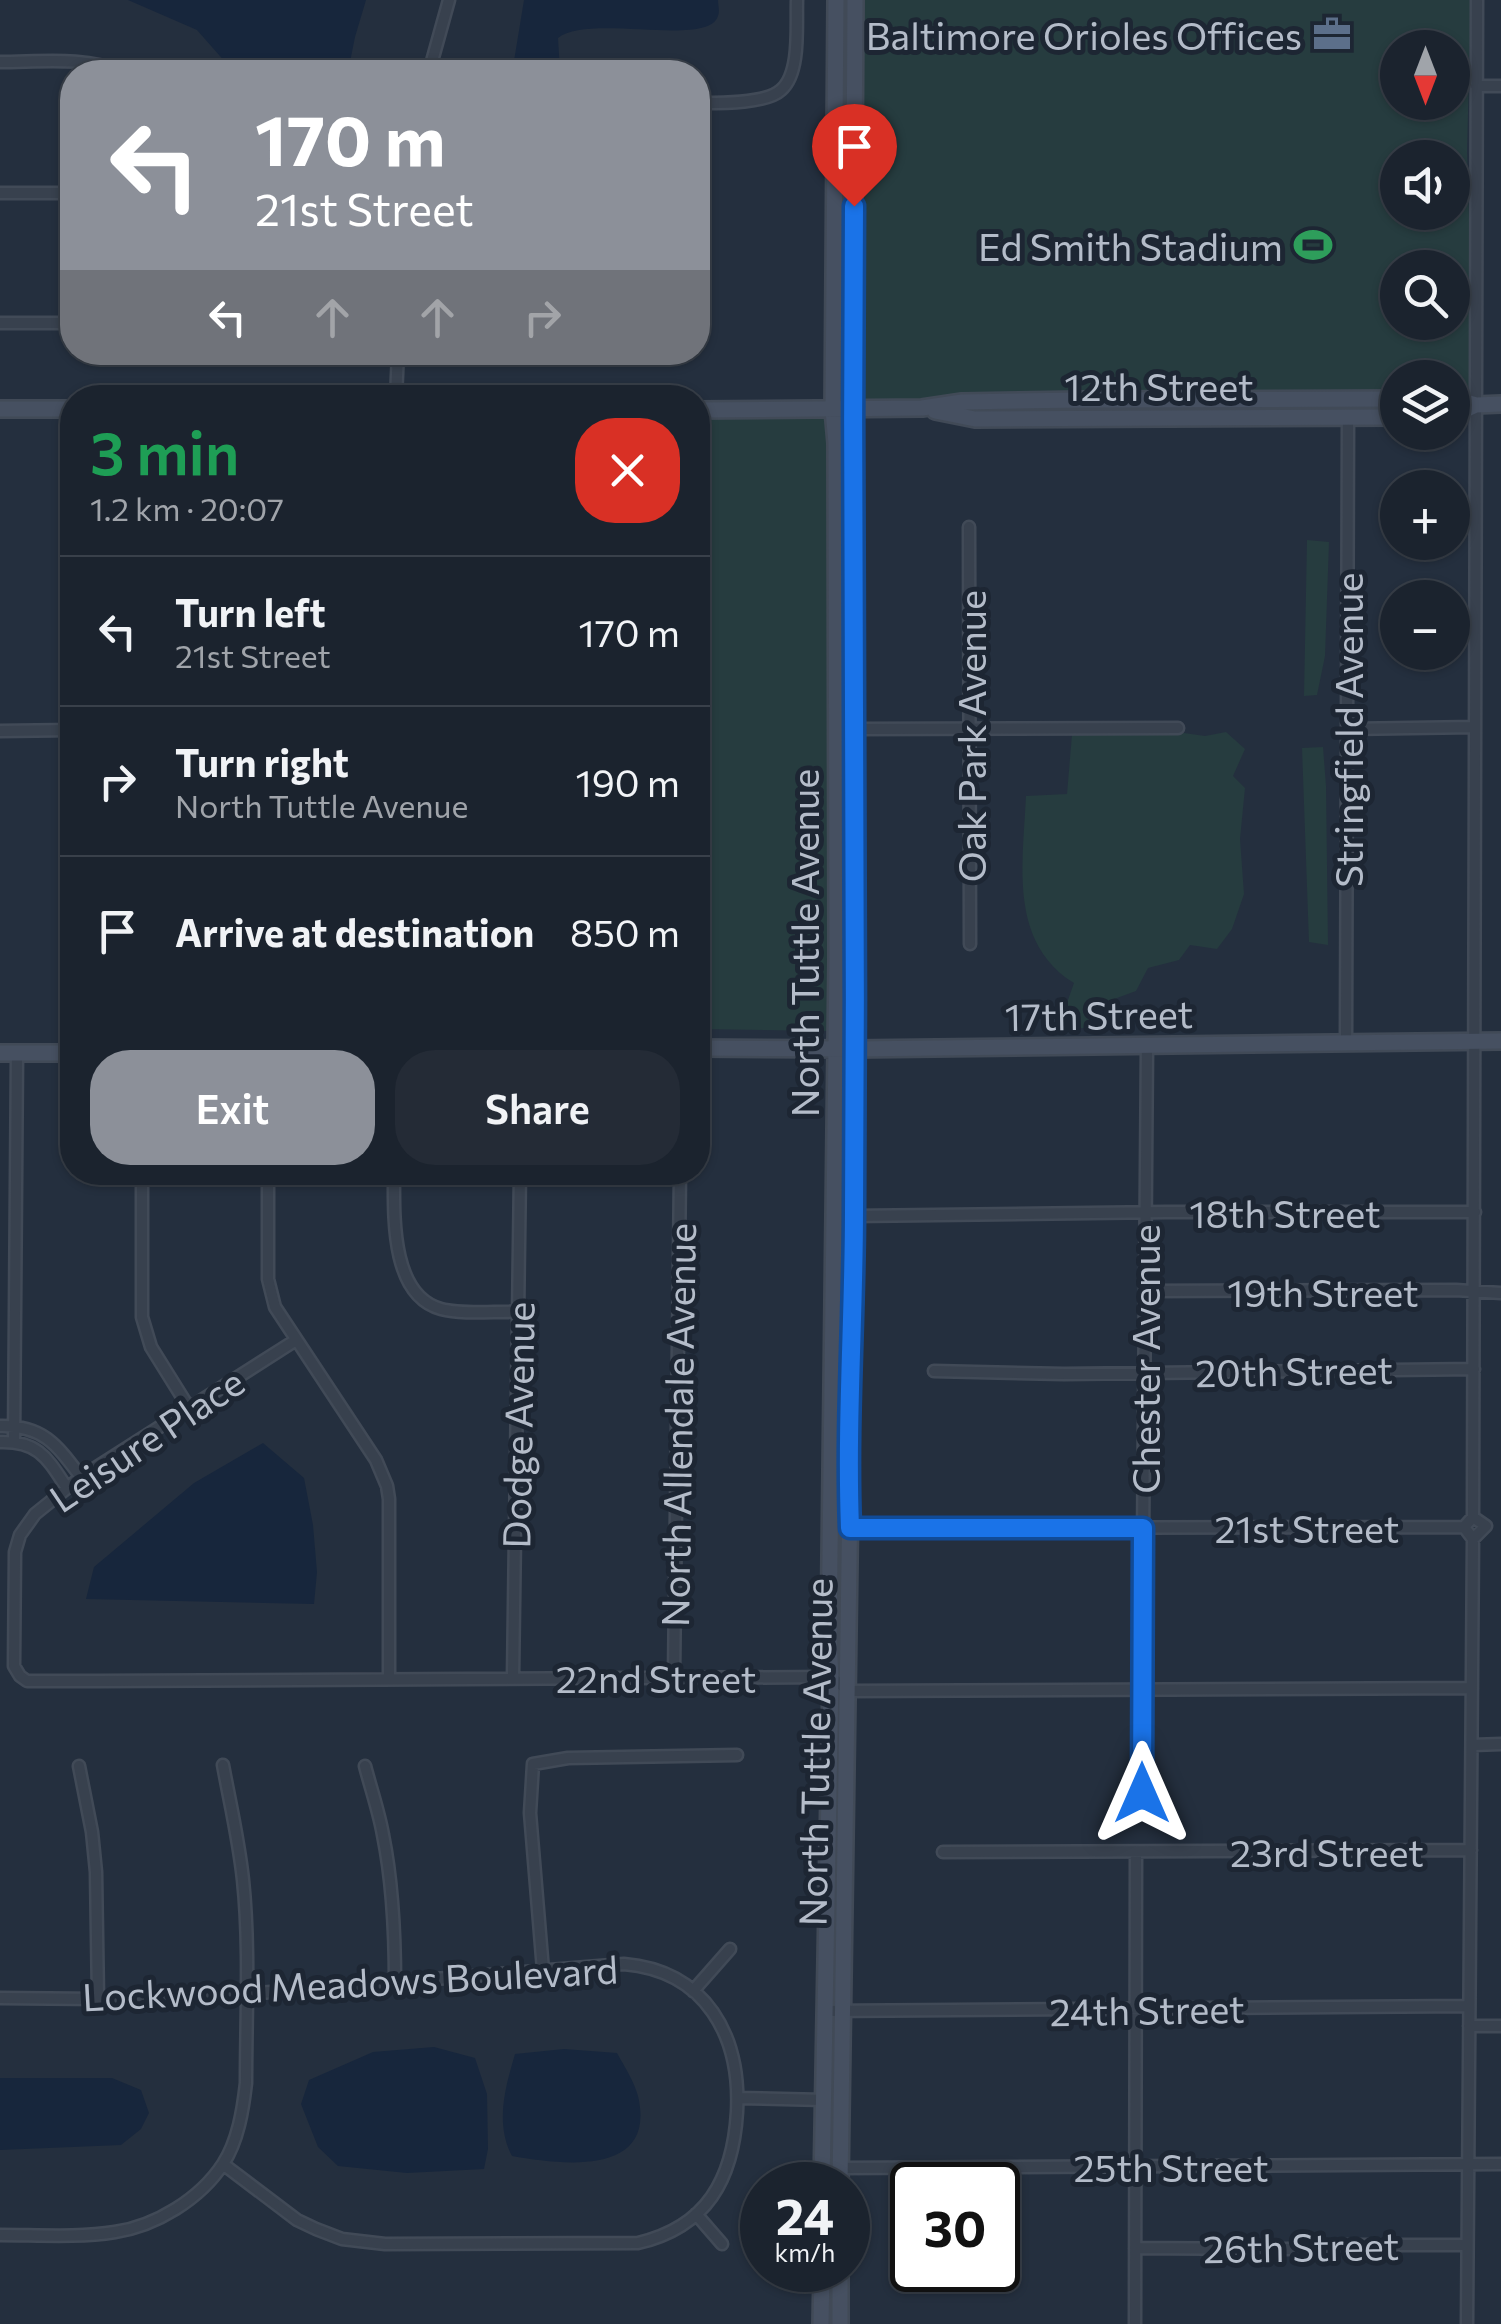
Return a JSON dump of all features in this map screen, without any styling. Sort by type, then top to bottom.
[{"type":"main road","name":"North Tuttle Avenue","points":[[823,2162],[836,1049],[836,0]]},
{"type":"main road","name":"North Tuttle Avenue","points":[[840,2162],[854,1216],[855,0]]},
{"type":"main road","points":[[835,149],[844,163],[844,223],[854,241]]},
{"type":"main road","name":"12th Street","points":[[710,410],[922,408],[962,402],[1380,399]]},
{"type":"main road","points":[[1470,403],[1501,404]]},
{"type":"main road","points":[[1470,408],[1476,405]]},
{"type":"main road","name":"12th Street","points":[[922,408],[976,419],[1380,416]]},
{"type":"main road","points":[[0,409],[60,409]]},
{"type":"main road","name":"17th Street","points":[[710,1048],[1501,1041]]},
{"type":"main road","points":[[8,1053],[60,1053]]},
{"type":"main road","points":[[821,2324],[822,2292]]},
{"type":"main road","points":[[840,2292],[840,2324]]},
{"type":"street","points":[[432,60],[449,0]]},
{"type":"street","points":[[710,103],[771,96],[784,88],[796,60],[797,0]]},
{"type":"street","points":[[1466,2324],[1473,1539],[1464,1526],[1474,1517],[1476,0]]},
{"type":"street","points":[[0,62],[60,62]]},
{"type":"street","points":[[1476,86],[1501,86]]},
{"type":"street","points":[[0,193],[60,193]]},
{"type":"street","points":[[0,323],[60,323]]},
{"type":"street","name":"Stringfield Avenue","points":[[1346,1043],[1348,417]]},
{"type":"street","name":"Oak Park Avenue","points":[[969,527],[970,944]]},
{"type":"street","points":[[1347,729],[1476,727]]},
{"type":"street","points":[[855,730],[1178,728]]},
{"type":"street","points":[[0,731],[60,730]]},
{"type":"street","name":"Chester Avenue","points":[[1142,1793],[1147,1046]]},
{"type":"street","points":[[8,1053],[14,1442]]},
{"type":"street","points":[[142,1185],[144,1332],[189,1408]]},
{"type":"street","points":[[268,1185],[268,1279],[276,1307],[376,1460],[387,1486],[388,1678]]},
{"type":"street","points":[[394,1185],[397,1247],[404,1270],[420,1296],[428,1304],[446,1310],[519,1312]]},
{"type":"street","name":"Dodge Avenue","points":[[512,1678],[520,1185]]},
{"type":"street","name":"North Allendale Avenue","points":[[674,1677],[680,1185]]},
{"type":"street","name":"18th Street","points":[[854,1216],[1475,1212]]},
{"type":"street","name":"19th Street","points":[[1146,1291],[1501,1293]]},
{"type":"street","name":"Leisure Place","points":[[18,1674],[14,1666],[14,1570],[17,1545],[35,1514],[80,1476],[296,1340]]},
{"type":"street","name":"20th Street","points":[[934,1371],[1064,1374],[1474,1368]]},
{"type":"street","points":[[0,1426],[28,1428],[58,1445],[80,1476]]},
{"type":"street","points":[[0,1442],[28,1445],[45,1454],[66,1488]]},
{"type":"street","points":[[1474,1517],[1486,1526],[1501,1526]]},
{"type":"street","name":"21st Street","points":[[850,1528],[1464,1526]]},
{"type":"street","points":[[1473,1539],[1486,1526]]},
{"type":"street","name":"22nd Street","points":[[18,1674],[27,1681],[831,1678]]},
{"type":"street","points":[[831,1678],[849,1691],[1472,1688]]},
{"type":"street","points":[[1473,1744],[1501,1744]]},
{"type":"street","points":[[542,1970],[530,1813],[533,1764],[568,1758],[737,1756]]},
{"type":"street","points":[[0,2234],[113,2233],[145,2224],[185,2202],[223,2164],[243,2108],[246,2083],[246,1933],[236,1832],[222,1765]]},
{"type":"street","points":[[79,1766],[96,1872],[98,1999]]},
{"type":"street","points":[[364,1766],[390,1872],[395,1983]]},
{"type":"street","name":"23rd Street","points":[[943,1852],[1470,1850]]},
{"type":"street","points":[[1134,2324],[1136,1852]]},
{"type":"street","points":[[223,2164],[298,2220],[330,2235],[368,2244],[629,2244],[671,2232],[712,2198],[728,2167],[735,2138],[738,2098],[728,2037],[711,2008],[694,1991],[730,1950]]},
{"type":"street","name":"Lockwood Meadows Boulevard","points":[[0,1998],[246,1994],[617,1964],[669,1975],[694,1991]]},
{"type":"street","name":"24th Street","points":[[826,2011],[1468,2006]]},
{"type":"street","points":[[1469,2026],[1501,2026]]},
{"type":"street","points":[[738,2098],[824,2100]]},
{"type":"street","name":"25th Street","points":[[870,2168],[1501,2164]]},
{"type":"street","points":[[696,2214],[722,2244]]},
{"type":"street","name":"26th Street","points":[[1135,2248],[1467,2245]]},
{"type":"green space","points":[[861,0],[1471,0],[1470,38],[1470,30],[1380,30],[1380,120],[1468,120],[1467,140],[1380,140],[1380,230],[1469,230],[1471,281],[1471,397],[1470,360],[1380,360],[1380,393],[861,403]]},
{"type":"green space","points":[[710,416],[829,416],[830,1031],[710,1029]]},
{"type":"green space","points":[[1307,540],[1329,542],[1325,656],[1317,695],[1304,696]]},
{"type":"green space","points":[[1226,732],[1245,749],[1233,776],[1245,788],[1240,839],[1244,894],[1232,929],[1217,949],[1190,945],[1179,960],[1148,968],[1136,991],[1095,1006],[1090,1028],[1058,1028],[1074,983],[1053,966],[1038,946],[1029,923],[1022,874],[1026,796],[1067,794],[1072,735],[1205,736]]},
{"type":"green space","points":[[1323,747],[1328,945],[1309,942],[1302,748]]},
{"type":"water","points":[[128,0],[366,0],[350,60],[223,60],[197,30]]},
{"type":"water","points":[[524,0],[718,0],[718,16],[710,25],[671,30],[573,31],[558,38],[559,60],[514,60]]},
{"type":"water","points":[[263,1443],[304,1478],[317,1572],[314,1604],[86,1599],[94,1567],[194,1483]]},
{"type":"water","points":[[434,2047],[475,2058],[487,2094],[488,2149],[484,2169],[407,2173],[338,2166],[318,2147],[301,2104],[309,2080],[373,2052]]},
{"type":"water","points":[[564,2049],[617,2053],[638,2096],[640,2122],[634,2141],[620,2153],[601,2160],[556,2162],[512,2156],[503,2119],[515,2054]]},
{"type":"water","points":[[0,2078],[112,2078],[141,2090],[149,2113],[141,2129],[121,2145],[0,2150]]},
{"type":"place","name":"Baltimore Orioles Offices","points":[[1332,34]]},
{"type":"place","name":"Ed Smith Stadium","points":[[1313,245]]},
{"type":"route","points":[[854,206],[854,1216],[850,1528],[1143,1528],[1142,1793]]}]
